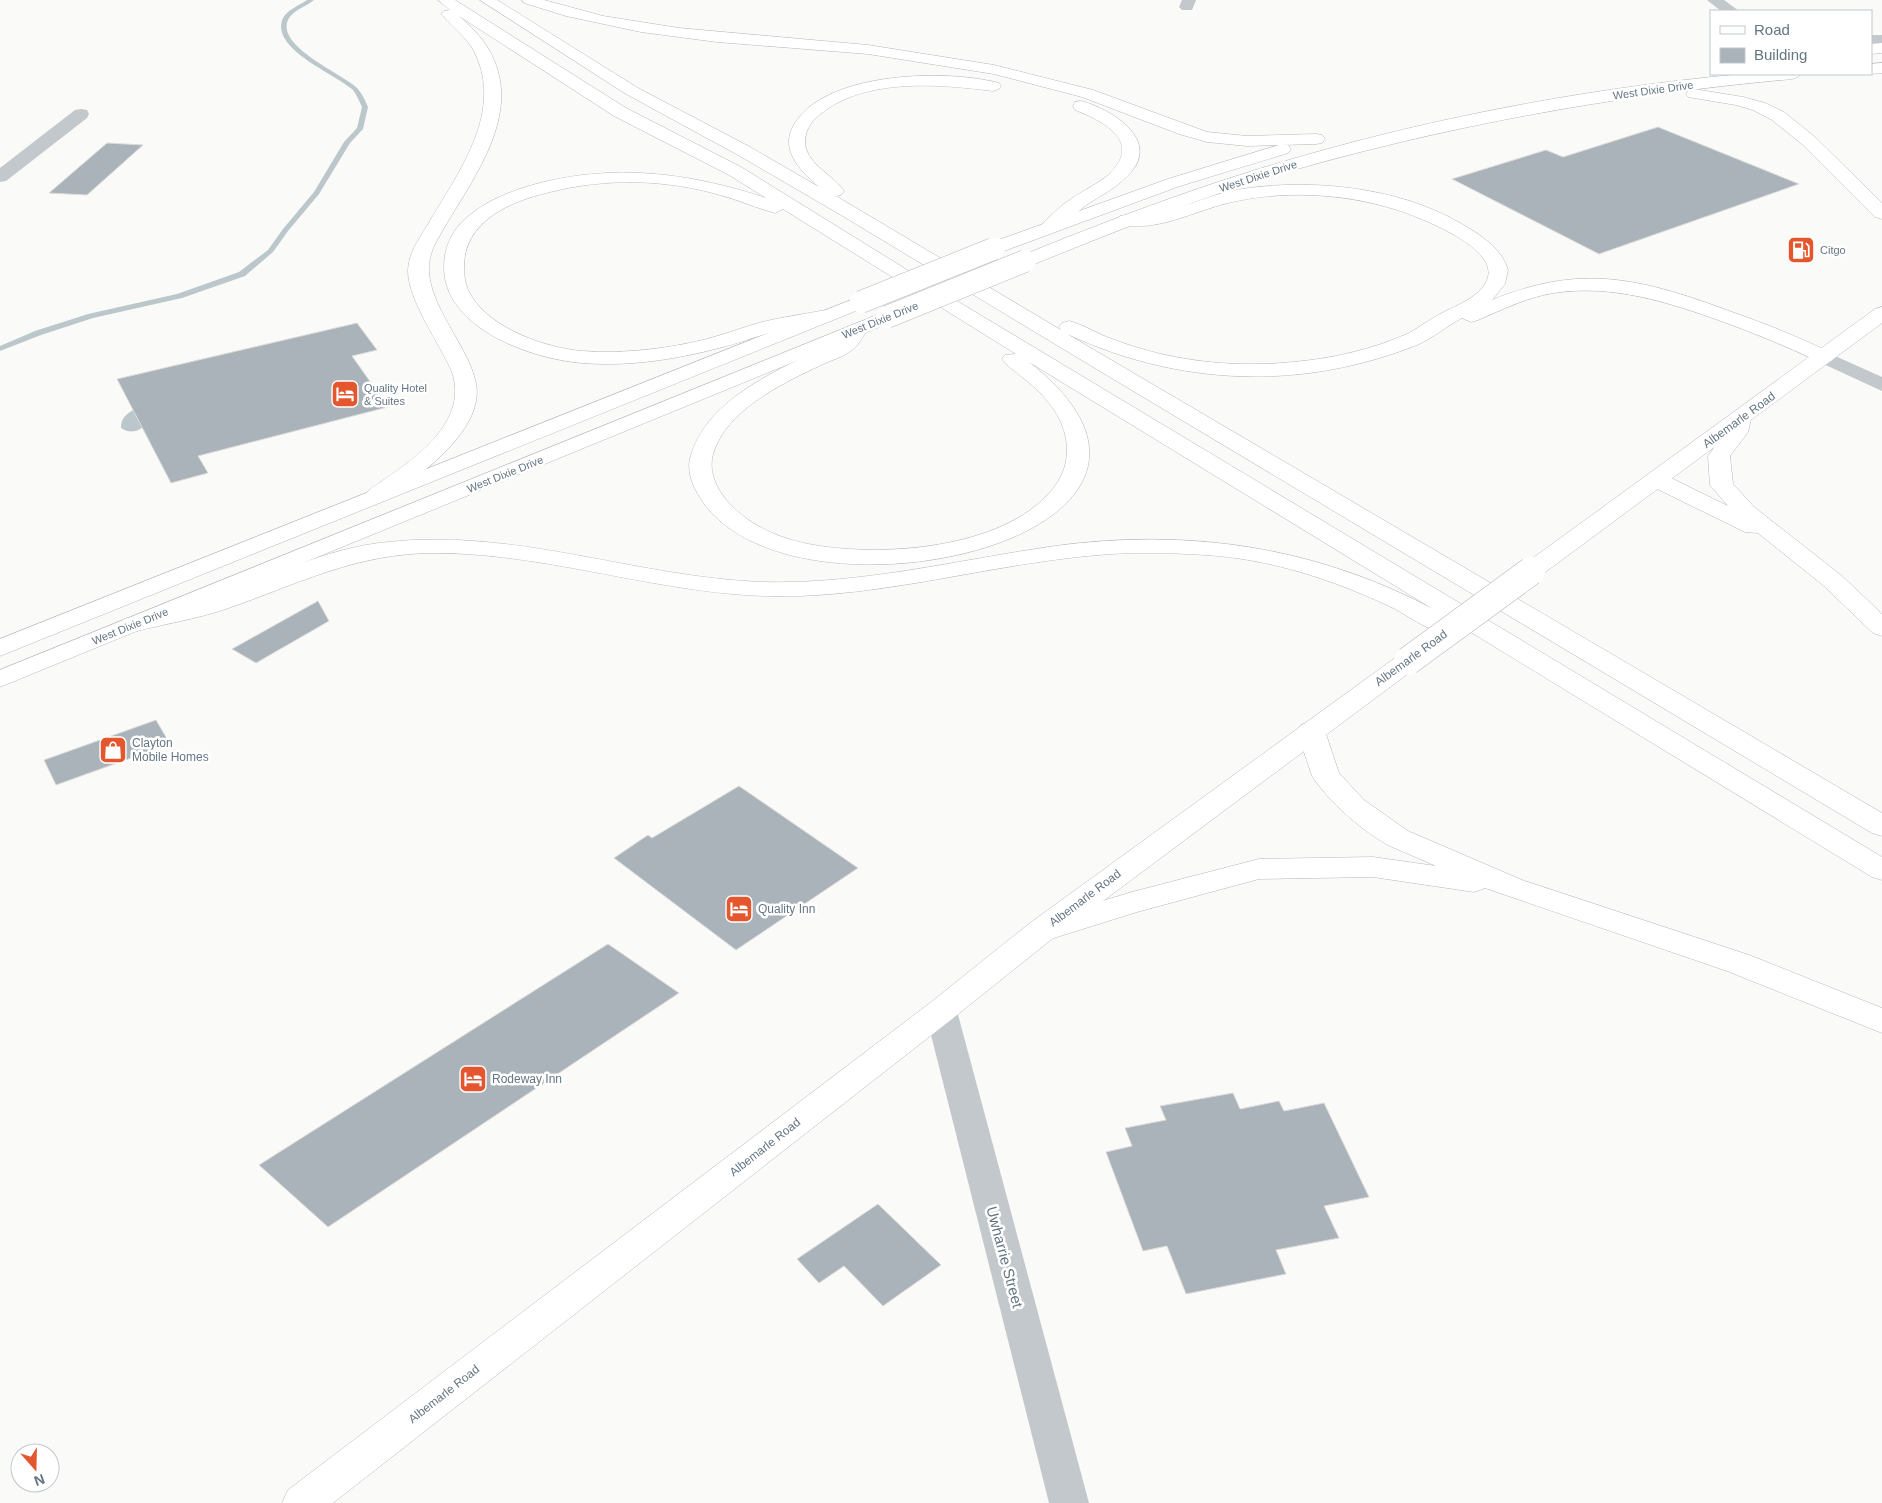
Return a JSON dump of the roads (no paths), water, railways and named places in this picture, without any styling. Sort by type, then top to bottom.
[{"type":"main road","points":[[377,495],[408,474],[440,443],[461,415],[466,399],[466,384],[430,310],[418,273],[424,248],[476,156],[491,122],[495,96],[492,72],[481,50],[466,32],[433,0]]},
{"type":"main road","points":[[445,0],[620,112],[736,171],[960,310],[1882,870]]},
{"type":"main road","points":[[487,0],[632,91],[744,151],[848,211],[1120,375],[1882,826]]},
{"type":"main road","points":[[529,0],[569,13],[672,32],[890,52],[978,67],[1034,79],[1092,95],[1175,128],[1209,137],[1261,140],[1316,139]]},
{"type":"main road","name":"West Dixie Drive","points":[[1548,90],[1632,76],[1710,67]]},
{"type":"main road","name":"West Dixie Drive","points":[[0,679],[1127,220],[1262,174],[1323,156],[1439,128],[1581,101],[1648,90],[1783,75]]},
{"type":"main road","points":[[1805,75],[1784,81],[1778,87],[1777,94],[1787,112],[1808,135],[1809,141]]},
{"type":"main road","points":[[848,211],[838,193],[813,172],[798,151],[796,135],[805,118],[825,103],[854,91],[894,83],[941,81],[1022,90],[1064,100],[1100,113],[1122,128],[1132,144],[1131,160],[1114,180],[1075,204],[1051,226]]},
{"type":"main road","points":[[1411,117],[1529,92]]},
{"type":"main road","points":[[1581,101],[1622,100],[1680,94],[1720,97],[1744,102],[1770,112],[1809,141],[1882,214]]},
{"type":"main road","name":"West Dixie Drive","points":[[0,648],[377,495],[1051,226],[1218,167],[1333,134]]},
{"type":"main road","points":[[803,214],[726,192],[676,181],[640,177],[595,178],[560,183],[529,191],[498,204],[474,221],[461,236],[455,249],[452,268],[455,286],[469,308],[511,339],[532,347],[581,356],[635,356],[672,352],[712,344],[769,327],[826,316]]},
{"type":"main road","points":[[1127,220],[1164,217],[1230,197],[1276,190],[1318,190],[1352,194],[1415,210],[1447,224],[1475,240],[1493,258],[1498,269],[1496,283],[1485,295],[1464,310],[1436,324],[1426,332]]},
{"type":"main road","points":[[1004,304],[1053,319],[1081,334],[1143,356],[1190,366],[1232,370],[1273,370],[1319,366],[1381,350],[1426,332],[1444,328],[1517,297],[1540,290],[1578,284],[1608,285],[1638,288],[1674,297],[1792,341],[1824,357]]},
{"type":"main road","points":[[858,329],[844,347],[803,366],[765,387],[743,402],[724,419],[710,436],[702,453],[700,466],[702,479],[708,494],[720,510],[750,531],[800,548],[826,554],[873,558],[921,555],[993,538],[1033,518],[1059,499],[1074,476],[1078,465],[1079,448],[1075,428],[1055,397],[1044,384],[1011,358],[968,330],[960,310]]},
{"type":"main road","name":"Albemarle Road","points":[[302,1503],[941,1011],[1040,931],[1740,419],[1882,312]]},
{"type":"main road","points":[[1740,419],[1736,432],[1719,456],[1722,485],[1746,512],[1833,581],[1882,628]]},
{"type":"main road","points":[[1657,480],[1784,542]]},
{"type":"main road","points":[[133,624],[215,604],[328,561],[356,554],[412,546],[483,547],[707,585],[788,589],[837,587],[895,580],[1080,550],[1128,545],[1198,545],[1266,555],[1320,570],[1365,587],[1436,620],[1548,686],[1607,704]]},
{"type":"main road","points":[[1311,731],[1326,776],[1354,807],[1398,838],[1510,887],[1738,963],[1882,1021]]},
{"type":"main road","points":[[1040,931],[1132,903],[1259,869],[1374,867],[1510,887]]},
{"type":"street","points":[[1714,0],[1729,10]]},
{"type":"street","points":[[0,177],[82,114]]},
{"type":"street","points":[[1824,357],[1882,385]]},
{"type":"street","name":"Uwharrie Street","points":[[941,1011],[1069,1503]]},
{"type":"waterway","points":[[0,349],[38,333],[91,316],[179,296],[242,274],[271,251],[285,230],[317,193],[347,142],[360,129],[365,107],[356,90],[309,59],[287,39],[283,29],[286,18],[311,0]]},
{"type":"place","name":"Citgo","points":[[1801,250]]},
{"type":"place","name":"Quality Hotel & Suites","points":[[345,394]]},
{"type":"place","name":"Clayton Mobile Homes","points":[[113,750]]},
{"type":"place","name":"Quality Inn","points":[[739,909]]},
{"type":"place","name":"Rodeway Inn","points":[[473,1079]]}]
